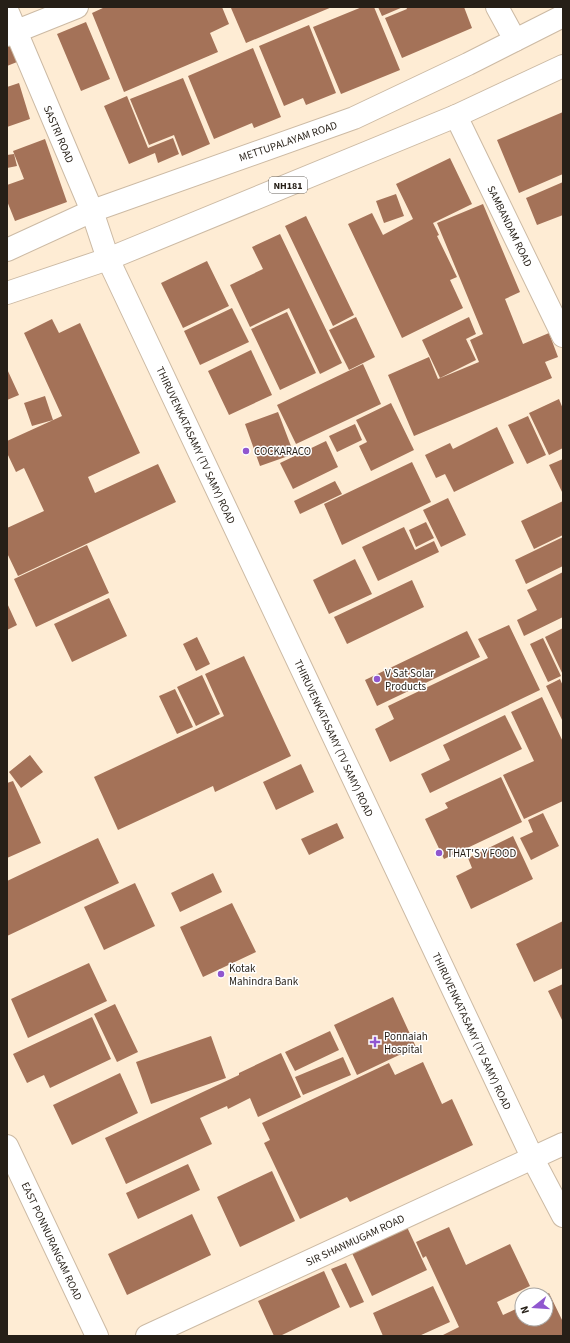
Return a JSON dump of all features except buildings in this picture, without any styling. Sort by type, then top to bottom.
[{"type":"main road","points":[[11,33],[77,7]]},
{"type":"main road","points":[[497,7],[514,40]]},
{"type":"main road","name":"SASTRI ROAD","points":[[7,10],[11,33],[92,211],[108,259]]},
{"type":"main road","name":"METTUPALAYAM ROAD","points":[[7,250],[92,211],[354,118],[468,64],[563,16]]},
{"type":"main road","name":"NH181","points":[[7,293],[108,259],[456,116],[563,66]]},
{"type":"main road","name":"SAMBANDAM ROAD","points":[[456,116],[563,336]]},
{"type":"main road","name":"THIRUVENKATASAMY (TV SAMY) ROAD","points":[[108,259],[533,1159],[563,1216]]},
{"type":"main road","name":"SIR SHANMUGAM ROAD","points":[[147,1336],[563,1144]]},
{"type":"main road","name":"EAST PONNURANGAM ROAD","points":[[7,1146],[97,1336]]},
{"type":"place","name":"COCKARACO","points":[[246,451]]},
{"type":"place","name":"V Sat Solar Products","points":[[377,679]]},
{"type":"place","name":"THAT'S Y FOOD","points":[[439,853]]},
{"type":"place","name":"Kotak Mahindra Bank","points":[[221,974]]},
{"type":"place","name":"Ponnaiah Hospital","points":[[375,1042]]}]
